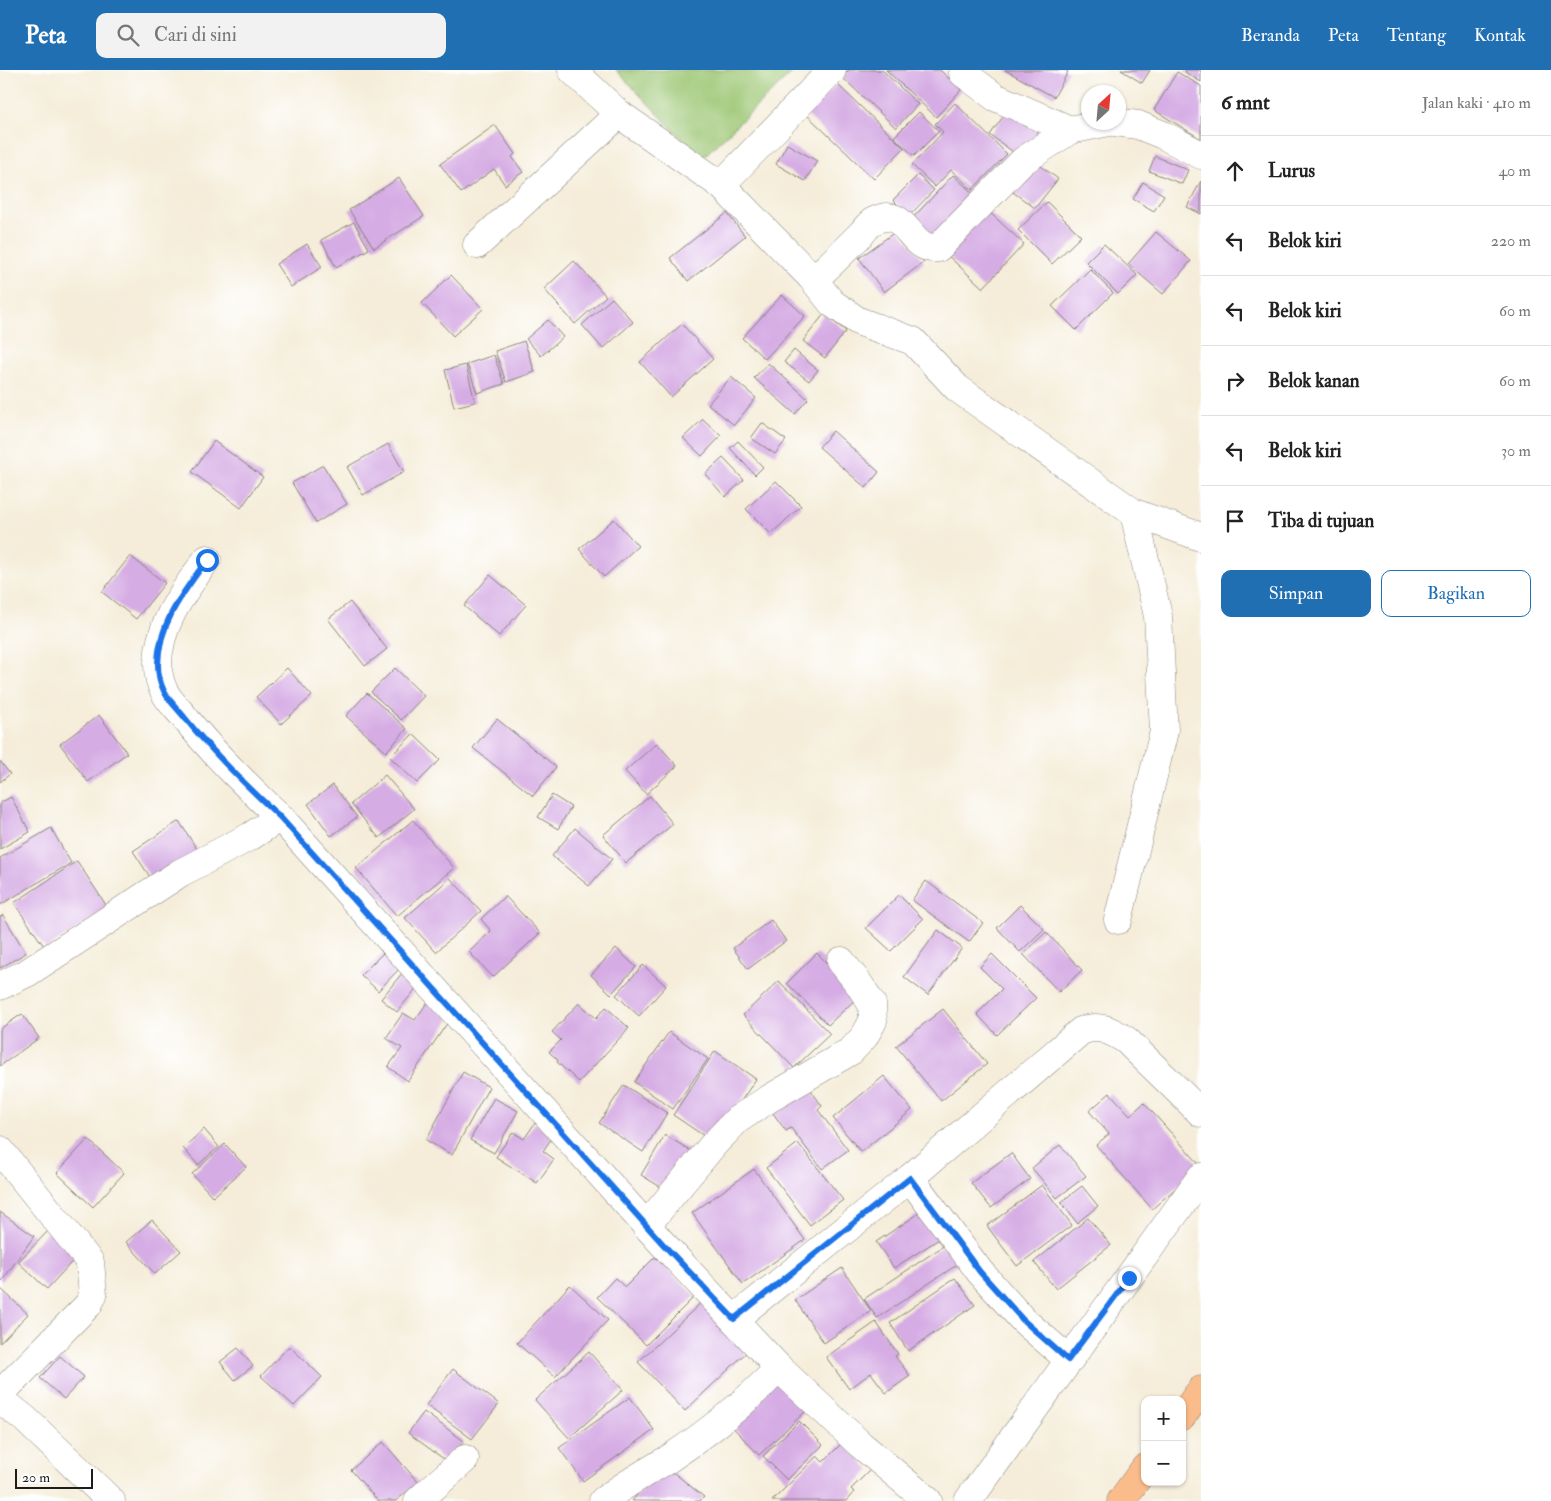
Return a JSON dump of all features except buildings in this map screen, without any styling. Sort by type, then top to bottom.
[{"type":"highway","points":[[1186,1411],[1201,1390]]},
{"type":"highway","points":[[1121,1501],[1141,1474]]},
{"type":"street","points":[[572,70],[619,114],[721,185],[812,278],[832,303],[858,321],[913,341],[957,388],[1134,513],[1201,537]]},
{"type":"street","points":[[721,185],[832,70]]},
{"type":"street","points":[[963,73],[995,98],[1070,130]]},
{"type":"street","points":[[477,245],[619,114]]},
{"type":"street","points":[[1126,123],[1138,125],[1163,135],[1201,155]]},
{"type":"street","points":[[812,278],[822,272],[874,221],[888,216],[895,218],[908,229],[920,244],[931,249],[938,248],[1022,161],[1070,130],[1081,128]]},
{"type":"street","points":[[1118,920],[1164,731],[1158,616],[1134,513]]},
{"type":"street","points":[[207,560],[179,598],[168,618],[158,664],[159,677],[164,691],[198,734],[236,776],[280,817],[646,1226],[779,1368],[861,1445],[928,1501]]},
{"type":"street","points":[[0,986],[27,973],[180,873],[251,836],[280,817]]},
{"type":"street","points":[[646,1226],[714,1144],[737,1120],[851,1050],[864,1037],[873,1021],[872,1004],[841,961]]},
{"type":"street","points":[[734,1319],[910,1178],[1080,1032],[1091,1027],[1114,1032],[1126,1040],[1201,1113]]},
{"type":"street","points":[[0,1150],[90,1262],[93,1295],[88,1305],[0,1394]]},
{"type":"street","points":[[968,1501],[1201,1177]]},
{"type":"street","points":[[910,1178],[980,1272],[1023,1320],[1068,1360]]},
{"type":"street","points":[[603,1501],[703,1435],[779,1368]]},
{"type":"street","points":[[0,1399],[111,1501]]},
{"type":"street","points":[[418,1501],[465,1459]]},
{"type":"green space","points":[[616,70],[795,70],[701,159]]},
{"type":"route","points":[[207,560],[179,598],[168,618],[161,643],[158,664],[159,677],[164,691],[198,734],[236,776],[280,817],[662,1243],[734,1319],[910,1178],[980,1272],[1023,1320],[1068,1360],[1129,1278]]}]
